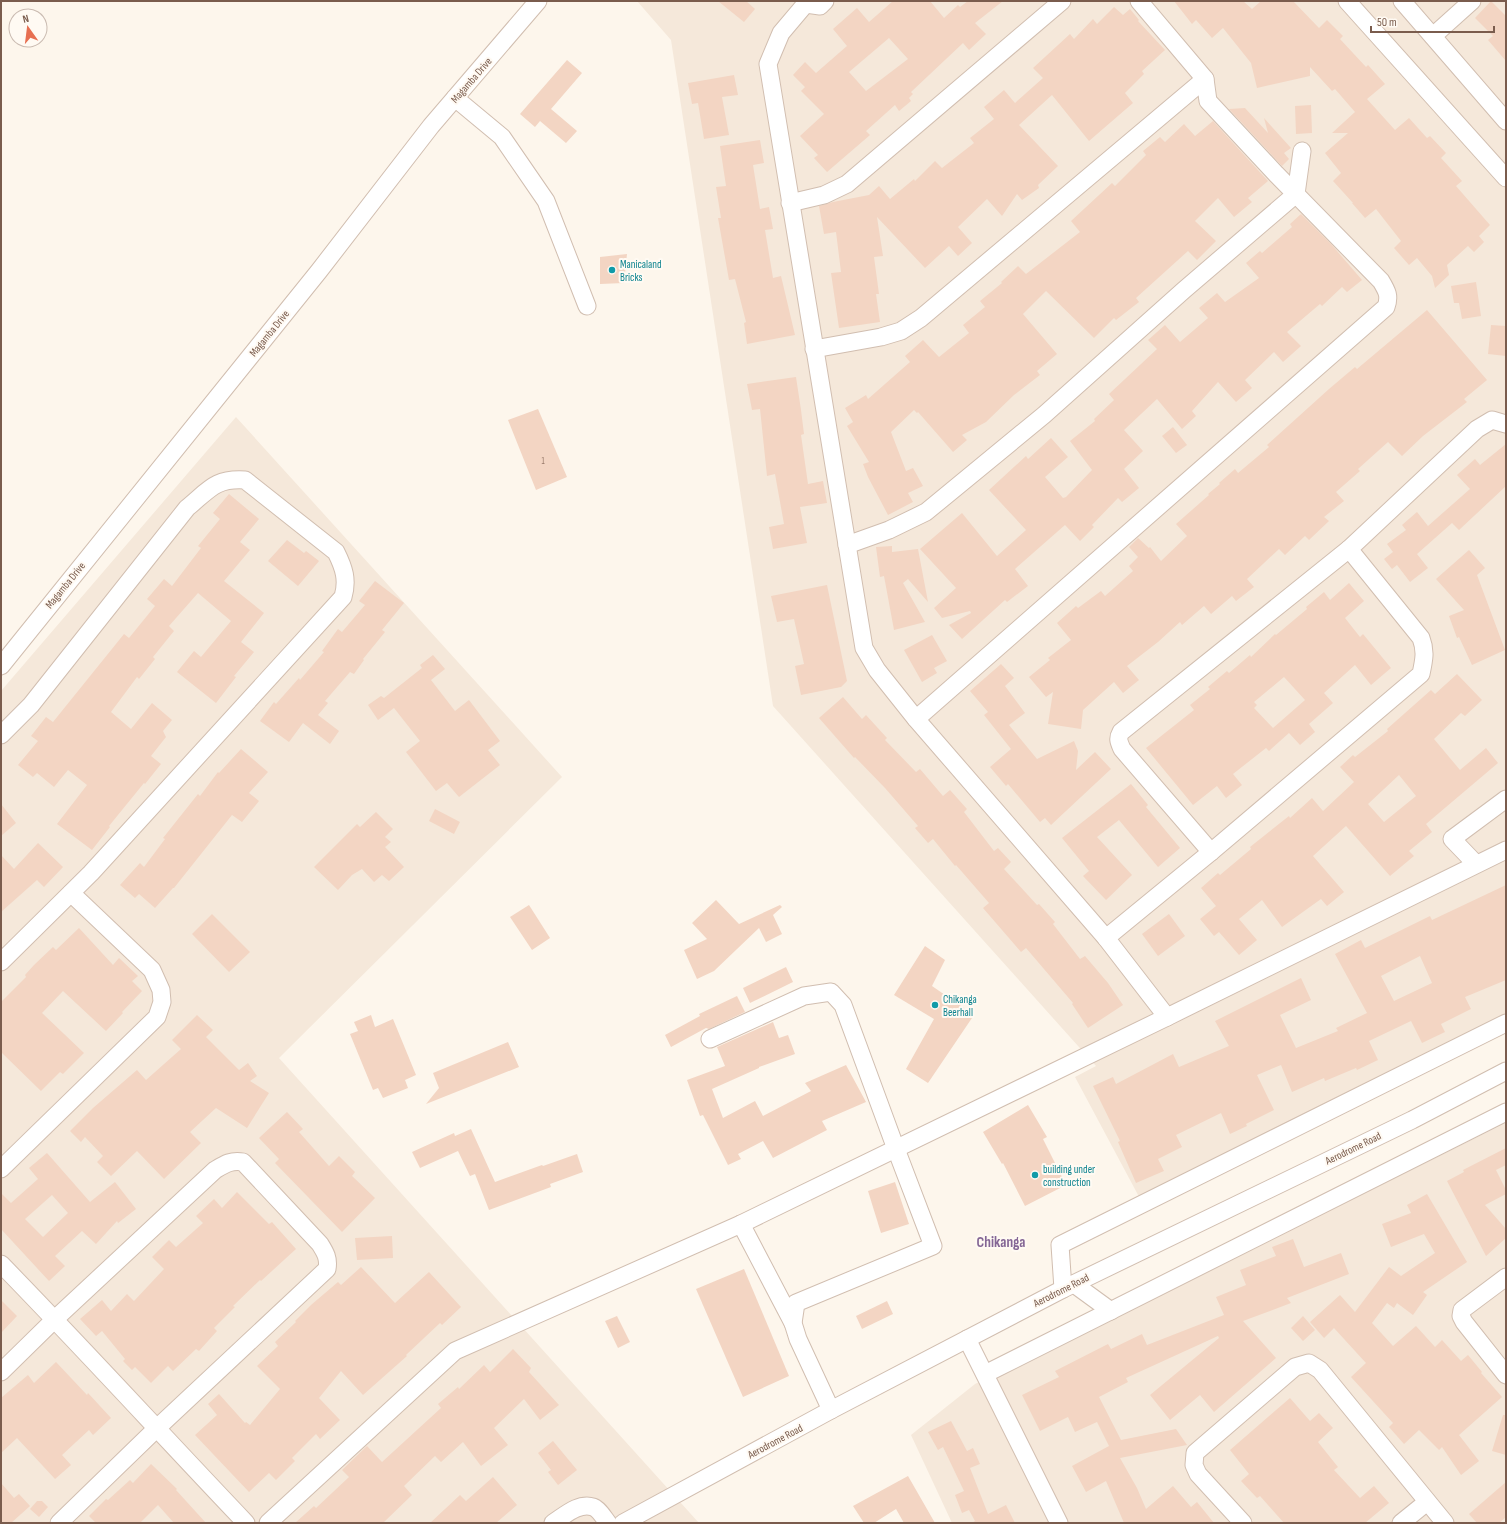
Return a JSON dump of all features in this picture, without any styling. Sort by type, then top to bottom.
[{"type":"street","name":"Magamba Drive","points":[[1,666],[319,271],[431,126],[538,1]]},
{"type":"street","points":[[825,1],[820,6],[807,2],[782,33],[768,64],[864,648],[877,670],[916,719],[1106,938],[1167,1017]]},
{"type":"street","points":[[790,203],[824,194],[847,184],[1062,1]]},
{"type":"street","points":[[916,719],[1386,307],[1389,300],[1388,293],[1381,281],[1208,101],[1205,79],[1140,1]]},
{"type":"street","points":[[1347,1],[1506,178]]},
{"type":"street","points":[[1402,1],[1506,121]]},
{"type":"street","points":[[1433,36],[1472,1]]},
{"type":"street","points":[[814,349],[881,337],[901,331],[927,313],[1205,79]]},
{"type":"street","points":[[455,98],[502,137],[546,201],[587,306]]},
{"type":"street","points":[[847,545],[889,530],[926,512],[1044,415],[1184,290],[1296,194],[1302,151]]},
{"type":"street","points":[[1211,852],[1122,749],[1118,741],[1118,737],[1121,732],[1349,549],[1477,428],[1492,420],[1506,424]]},
{"type":"street","points":[[1,734],[30,705],[188,508],[216,483],[230,479],[245,480],[336,552],[341,562],[346,585],[343,597],[91,873],[1,962]]},
{"type":"street","points":[[1106,938],[1211,852],[1421,674],[1425,656],[1421,638],[1349,549]]},
{"type":"street","points":[[1476,864],[1452,839],[1506,799]]},
{"type":"street","points":[[268,1523],[455,1351],[741,1224],[1506,850]]},
{"type":"street","points":[[1,1169],[157,1017],[162,1002],[161,990],[152,970],[70,893]]},
{"type":"street","points":[[710,1039],[804,996],[831,992],[843,1005],[933,1246],[796,1303],[793,1324]]},
{"type":"street","points":[[1111,1311],[1068,1286],[1060,1245],[1506,1023]]},
{"type":"street","name":"Aerodrome Road","points":[[623,1523],[831,1410],[1068,1286],[1412,1120],[1506,1071]]},
{"type":"street","points":[[985,1374],[1506,1112]]},
{"type":"street","points":[[1,1372],[55,1319],[215,1170],[227,1162],[243,1162],[320,1244],[326,1255],[328,1262],[327,1269],[156,1429],[59,1523]]},
{"type":"street","points":[[741,1224],[793,1324],[798,1339],[831,1410]]},
{"type":"street","points":[[1,1264],[55,1319],[156,1429],[246,1523]]},
{"type":"street","points":[[1506,1276],[1462,1310],[1461,1316],[1506,1376]]},
{"type":"street","points":[[967,1339],[1059,1523]]},
{"type":"street","points":[[1243,1523],[1198,1474],[1194,1465],[1195,1453],[1294,1367],[1308,1363],[1320,1370],[1445,1523]]},
{"type":"street","points":[[1401,1523],[1427,1502]]},
{"type":"street","points":[[553,1523],[576,1508],[584,1506],[594,1507],[608,1523]]},
{"type":"shaded area","points":[[637,1],[1506,1],[1506,1024],[1145,1208],[1075,1077],[1096,1066],[773,706],[671,40]]},
{"type":"shaded area","points":[[236,417],[562,777],[279,1058],[699,1523],[1,1523],[1,691]]},
{"type":"shaded area","points":[[1506,1123],[1506,1523],[952,1523],[911,1435],[975,1384]]},
{"type":"building","points":[[718,1],[746,1],[755,9],[744,22]]},
{"type":"building","points":[[893,1],[930,1],[944,18],[958,5],[960,7],[968,1],[1003,1],[975,23],[986,34],[969,50],[963,43],[911,92],[913,94],[909,98],[911,101],[899,111],[895,105],[866,131],[870,135],[827,172],[814,158],[818,155],[800,136],[824,114],[801,91],[805,87],[793,75],[805,62],[816,73],[847,46],[833,29],[857,8],[869,22]],"holes":[[[889,38],[908,59],[866,91],[849,72]]]},
{"type":"building","points":[[1174,1],[1243,1],[1252,9],[1261,1],[1293,1],[1319,28],[1327,20],[1343,36],[1340,39],[1366,67],[1368,65],[1385,84],[1367,99],[1395,130],[1409,118],[1427,138],[1430,136],[1446,153],[1441,158],[1462,181],[1456,186],[1490,225],[1479,236],[1484,242],[1474,252],[1468,246],[1447,265],[1449,275],[1435,288],[1432,276],[1417,258],[1409,265],[1394,248],[1401,241],[1376,209],[1365,218],[1333,181],[1341,173],[1325,153],[1348,133],[1332,133],[1355,112],[1335,89],[1332,91],[1310,67],[1310,76],[1257,88],[1251,63],[1223,28],[1212,38],[1196,20],[1192,24]]},
{"type":"building","points":[[1491,1],[1506,16],[1506,61],[1488,40],[1493,36],[1475,18]]},
{"type":"building","points":[[1114,7],[1123,15],[1130,9],[1139,20],[1138,21],[1165,50],[1142,71],[1144,74],[1125,93],[1133,103],[1089,141],[1052,95],[1019,125],[1058,166],[1038,185],[1039,188],[1022,200],[1017,194],[1002,216],[987,199],[958,227],[972,243],[958,256],[949,246],[925,268],[877,217],[883,256],[874,257],[879,294],[876,294],[880,322],[839,328],[831,273],[841,272],[836,232],[824,234],[819,206],[869,195],[879,186],[890,199],[914,179],[915,181],[935,161],[942,168],[974,143],[970,138],[994,119],[984,107],[1004,90],[1015,103],[1043,78],[1033,68],[1070,34],[1074,39],[1093,19],[1097,24]]},
{"type":"building","points":[[567,60],[582,73],[551,109],[577,131],[566,143],[540,121],[535,127],[520,114]]},
{"type":"building","points":[[734,75],[738,95],[722,97],[729,135],[704,139],[698,103],[692,104],[688,83]]},
{"type":"building","points":[[1311,105],[1312,133],[1296,134],[1295,106]]},
{"type":"building","points":[[1245,108],[1268,133],[1264,118],[1291,148],[1284,153],[1289,159],[1282,166],[1229,109]]},
{"type":"building","points":[[1213,121],[1268,181],[1248,198],[1252,202],[1234,217],[1218,198],[1195,221],[1216,241],[1197,260],[1188,251],[1136,298],[1139,302],[1116,320],[1114,318],[1094,338],[1046,291],[1023,314],[1057,354],[1037,371],[1040,375],[1014,395],[986,422],[962,435],[967,440],[953,452],[918,412],[917,413],[914,410],[891,432],[906,471],[913,468],[923,486],[908,493],[913,502],[888,515],[868,477],[863,464],[869,462],[847,426],[853,422],[845,408],[866,395],[868,399],[910,362],[905,356],[923,340],[939,357],[969,333],[963,325],[985,307],[980,301],[1002,283],[1001,282],[1018,266],[1026,274],[1080,232],[1071,221],[1112,183],[1115,186],[1146,155],[1143,151],[1160,137],[1165,142],[1184,124],[1195,136]]},
{"type":"building","points":[[760,140],[764,163],[753,165],[760,209],[769,207],[773,229],[765,230],[773,278],[781,276],[795,335],[747,344],[744,323],[746,322],[735,279],[729,280],[718,218],[721,218],[716,187],[726,186],[720,146]]},
{"type":"building","points":[[1301,214],[1331,244],[1362,280],[1347,292],[1342,287],[1322,306],[1320,304],[1287,332],[1301,346],[1283,362],[1274,352],[1245,380],[1252,388],[1236,402],[1218,382],[1192,411],[1196,416],[1182,429],[1157,399],[1124,430],[1143,451],[1124,469],[1139,488],[1122,502],[1118,498],[1092,525],[1094,527],[1080,541],[1065,525],[1015,569],[1028,586],[1007,602],[1005,600],[962,639],[949,625],[971,613],[970,611],[942,618],[934,608],[956,588],[920,549],[962,513],[997,556],[1026,530],[989,490],[1026,456],[1028,459],[1051,438],[1068,457],[1045,477],[1063,498],[1066,497],[1092,470],[1070,441],[1095,421],[1094,419],[1114,400],[1109,394],[1157,349],[1148,340],[1165,325],[1180,342],[1208,318],[1199,308],[1217,293],[1225,302],[1259,278],[1246,263],[1260,251],[1262,253],[1292,227],[1290,224]]},
{"type":"building","name":"Manicaland Bricks","points":[[627,254],[624,283],[600,284],[600,257]]},
{"type":"building","points":[[1476,282],[1481,316],[1462,319],[1459,303],[1454,303],[1451,286]]},
{"type":"building","points":[[1427,310],[1487,380],[1464,399],[1467,402],[1423,436],[1402,456],[1388,442],[1358,469],[1360,471],[1336,492],[1344,501],[1324,517],[1329,521],[1309,540],[1305,536],[1285,555],[1279,549],[1247,579],[1254,587],[1236,601],[1232,596],[1211,614],[1204,606],[1182,625],[1180,622],[1158,642],[1127,666],[1139,680],[1123,693],[1114,682],[1083,710],[1081,729],[1048,724],[1053,692],[1046,697],[1029,677],[1050,660],[1048,658],[1071,640],[1057,623],[1076,606],[1078,608],[1101,591],[1105,596],[1133,571],[1129,566],[1138,557],[1129,547],[1138,538],[1149,548],[1150,547],[1161,561],[1187,536],[1176,524],[1209,495],[1208,494],[1220,484],[1219,483],[1235,469],[1238,473],[1269,447],[1267,445],[1329,389],[1355,367],[1357,369]]},
{"type":"building","points":[[1491,325],[1506,326],[1506,356],[1488,354]]},
{"type":"building","points":[[796,377],[804,434],[801,435],[808,484],[823,481],[827,503],[800,507],[807,543],[773,549],[769,527],[784,524],[775,474],[767,476],[760,409],[752,410],[747,384]]},
{"type":"building","points":[[538,409],[567,477],[536,490],[508,420]]},
{"type":"building","points":[[1173,427],[1187,445],[1176,453],[1162,436]]},
{"type":"building","points":[[1506,444],[1506,486],[1459,530],[1452,523],[1417,554],[1428,568],[1410,582],[1397,565],[1392,569],[1384,559],[1393,552],[1387,544],[1406,530],[1402,525],[1417,512],[1428,526],[1470,489],[1457,475],[1475,459],[1480,465]]},
{"type":"building","points":[[229,494],[259,519],[240,542],[250,550],[224,581],[264,613],[241,642],[254,652],[234,676],[236,677],[216,703],[177,672],[194,651],[201,657],[231,621],[198,593],[169,626],[174,631],[153,657],[155,659],[139,679],[137,677],[111,712],[131,729],[152,703],[172,720],[163,731],[166,737],[151,756],[161,764],[109,826],[110,827],[92,850],[57,824],[87,785],[68,770],[54,787],[37,773],[33,777],[18,765],[38,741],[31,736],[46,717],[53,722],[124,634],[129,638],[155,606],[147,599],[164,579],[172,586],[201,548],[198,546],[220,519],[213,513]]},
{"type":"building","points":[[287,540],[304,553],[306,551],[319,561],[298,586],[268,561]]},
{"type":"building","points":[[892,546],[892,552],[918,549],[928,602],[908,579],[903,583],[925,622],[894,630],[884,576],[880,577],[876,547]]},
{"type":"building","points":[[1469,550],[1485,568],[1477,575],[1505,650],[1472,665],[1459,637],[1457,638],[1449,616],[1464,610],[1436,579]]},
{"type":"building","points":[[375,581],[404,603],[382,630],[385,632],[363,659],[364,660],[354,674],[350,672],[325,701],[328,703],[318,715],[339,731],[330,744],[303,723],[289,742],[260,721],[274,702],[276,704],[299,678],[300,680],[324,652],[322,651],[338,629],[342,632],[365,605],[359,601]]},
{"type":"building","points":[[1349,583],[1364,601],[1345,618],[1360,637],[1363,634],[1391,668],[1371,685],[1355,665],[1324,693],[1333,703],[1309,724],[1315,732],[1300,745],[1289,733],[1269,751],[1266,748],[1233,774],[1242,785],[1226,798],[1217,786],[1193,805],[1146,748],[1194,710],[1190,705],[1210,689],[1208,687],[1227,671],[1229,673],[1250,655],[1251,657],[1275,634],[1276,635],[1307,609],[1306,607],[1324,592],[1330,600]],"holes":[[[1284,677],[1305,700],[1273,728],[1254,708],[1257,705],[1254,702]]]},
{"type":"building","points":[[827,585],[847,681],[841,687],[801,695],[795,666],[804,664],[794,619],[777,622],[771,596]]},
{"type":"building","points":[[932,635],[947,661],[934,668],[937,673],[922,682],[904,650]]},
{"type":"building","points":[[433,655],[445,669],[431,680],[455,711],[469,700],[500,741],[488,750],[500,765],[459,797],[447,783],[436,791],[406,752],[420,741],[394,708],[378,720],[368,705],[381,696],[384,698],[422,668],[420,665]]},
{"type":"building","points":[[1001,664],[1014,678],[1005,686],[1025,713],[1009,725],[1037,759],[1074,741],[1078,751],[1076,770],[1095,752],[1111,769],[1051,825],[1045,818],[1040,822],[1008,784],[1006,786],[990,767],[1011,749],[984,715],[988,712],[970,691]]},
{"type":"building","points":[[1457,674],[1482,700],[1465,716],[1461,713],[1434,739],[1460,770],[1486,748],[1498,763],[1426,824],[1432,832],[1409,851],[1414,856],[1390,876],[1346,826],[1313,856],[1344,892],[1327,906],[1321,899],[1282,927],[1262,900],[1239,919],[1257,940],[1239,955],[1219,932],[1214,936],[1200,919],[1216,906],[1201,888],[1218,873],[1220,875],[1251,849],[1250,847],[1289,816],[1290,818],[1312,798],[1323,811],[1354,782],[1340,767],[1353,755],[1355,757],[1388,731],[1387,729],[1431,690],[1435,694]],"holes":[[[1399,775],[1416,796],[1384,822],[1368,804]]]},
{"type":"building","points":[[843,697],[862,719],[866,715],[887,738],[885,740],[916,772],[920,769],[943,796],[950,790],[967,809],[964,812],[994,851],[998,848],[1011,862],[1004,869],[1055,922],[1053,924],[1080,959],[1085,956],[1108,983],[1123,1005],[1088,1028],[1072,1004],[1073,1003],[1026,948],[1021,952],[983,908],[989,903],[956,865],[955,866],[933,839],[928,843],[915,828],[918,826],[885,788],[855,757],[854,758],[819,718]]},
{"type":"building","points":[[241,749],[268,772],[249,793],[259,801],[242,822],[232,815],[174,888],[155,908],[139,894],[135,898],[120,885],[140,863],[144,867],[165,839],[163,838],[198,794],[200,796],[218,772],[219,773]]},
{"type":"building","points":[[1131,784],[1148,805],[1146,807],[1180,848],[1158,867],[1119,820],[1097,837],[1132,875],[1106,900],[1083,876],[1089,871],[1062,838]]},
{"type":"building","points":[[1,804],[16,823],[1,836]]},
{"type":"building","points":[[435,809],[460,822],[454,834],[429,821]]},
{"type":"building","points":[[376,812],[393,829],[385,837],[391,842],[385,847],[404,867],[389,881],[382,875],[374,882],[362,869],[352,875],[338,890],[314,867],[357,824],[360,827]]},
{"type":"building","points":[[38,843],[63,867],[44,887],[37,880],[1,912],[1,855],[14,869]]},
{"type":"building","points":[[1506,885],[1506,980],[1465,997],[1471,1009],[1441,1024],[1445,1032],[1422,1043],[1411,1021],[1369,1041],[1378,1060],[1357,1070],[1356,1068],[1325,1081],[1324,1078],[1292,1092],[1281,1065],[1257,1075],[1274,1110],[1230,1134],[1221,1113],[1176,1135],[1182,1147],[1158,1159],[1164,1171],[1136,1183],[1118,1142],[1120,1141],[1093,1086],[1113,1077],[1116,1084],[1173,1054],[1179,1067],[1229,1046],[1215,1021],[1301,978],[1311,1000],[1280,1015],[1296,1048],[1338,1031],[1336,1028],[1367,1013],[1335,954],[1361,940],[1365,948],[1430,916],[1432,920]],"holes":[[[1420,956],[1432,983],[1394,1001],[1381,976]]]},
{"type":"building","points":[[716,900],[739,924],[780,905],[782,907],[773,915],[782,934],[766,942],[759,928],[714,971],[697,979],[684,950],[707,939],[692,923]]},
{"type":"building","points":[[529,905],[550,938],[532,950],[510,917]]},
{"type":"building","points":[[212,914],[250,952],[229,972],[192,934]]},
{"type":"building","points":[[1169,914],[1185,936],[1158,956],[1142,934]]},
{"type":"building","points":[[79,928],[113,965],[119,958],[138,976],[132,981],[142,991],[106,1031],[63,991],[42,1013],[84,1053],[63,1074],[60,1072],[41,1091],[1,1052],[1,1002],[26,977],[25,975],[34,965],[53,947],[56,950]]},
{"type":"building","name":"Chikanga Beerhall","points":[[925,946],[945,960],[932,986],[974,1015],[928,1083],[906,1069],[934,1019],[894,995]]},
{"type":"building","points":[[786,967],[793,982],[750,1003],[743,988]]},
{"type":"building","points":[[737,996],[745,1012],[709,1029],[706,1028],[671,1047],[665,1035],[700,1016],[699,1014]]},
{"type":"building","points":[[197,1015],[213,1030],[206,1037],[239,1070],[248,1063],[257,1076],[250,1081],[269,1093],[247,1128],[216,1108],[190,1132],[201,1143],[164,1179],[137,1151],[111,1176],[97,1162],[103,1156],[85,1137],[81,1142],[70,1131],[93,1108],[137,1070],[146,1080],[181,1049],[172,1040]]},
{"type":"building","points":[[371,1015],[375,1027],[393,1019],[416,1075],[405,1080],[408,1088],[383,1098],[378,1088],[373,1090],[350,1034],[358,1031],[354,1022]]},
{"type":"building","points":[[773,1022],[779,1038],[788,1035],[795,1054],[759,1067],[712,1089],[723,1118],[755,1101],[763,1116],[811,1091],[805,1083],[846,1065],[866,1102],[822,1121],[827,1130],[773,1158],[763,1141],[738,1154],[741,1159],[728,1165],[703,1115],[700,1116],[687,1080],[725,1066],[717,1047]]},
{"type":"building","points":[[508,1042],[519,1067],[426,1104],[439,1088],[433,1073]]},
{"type":"building","points":[[1028,1105],[1047,1137],[1043,1139],[1066,1185],[1025,1206],[1003,1163],[1002,1164],[983,1132]]},
{"type":"building","points":[[287,1112],[303,1129],[299,1132],[329,1166],[339,1156],[355,1172],[352,1176],[375,1198],[342,1232],[275,1163],[279,1159],[259,1138]]},
{"type":"building","points":[[471,1129],[495,1182],[577,1154],[583,1172],[550,1184],[551,1187],[489,1210],[475,1174],[470,1176],[458,1151],[420,1168],[412,1152],[454,1133],[455,1136]]},
{"type":"building","points":[[1506,1148],[1506,1165],[1496,1170],[1506,1190],[1506,1194],[1485,1205],[1506,1229],[1506,1238],[1486,1256],[1447,1181],[1464,1172],[1463,1170]]},
{"type":"building","points":[[47,1153],[90,1202],[115,1182],[136,1209],[118,1223],[117,1221],[96,1244],[82,1231],[55,1256],[65,1266],[49,1281],[1,1229],[1,1193],[11,1203],[38,1179],[29,1168]],"holes":[[[52,1195],[68,1213],[43,1237],[25,1219]]]},
{"type":"building","points":[[895,1182],[909,1224],[881,1233],[868,1191]]},
{"type":"building","points":[[237,1192],[269,1224],[272,1222],[296,1249],[233,1306],[235,1307],[214,1328],[217,1331],[199,1351],[196,1349],[173,1371],[168,1366],[151,1383],[135,1367],[132,1370],[123,1361],[125,1359],[102,1331],[96,1336],[80,1319],[102,1300],[111,1311],[127,1294],[134,1301],[164,1269],[152,1257],[169,1240],[176,1247],[203,1223],[196,1216],[214,1199],[222,1208]]},
{"type":"building","points":[[1427,1194],[1467,1262],[1423,1292],[1427,1295],[1413,1315],[1397,1303],[1394,1308],[1387,1303],[1372,1323],[1393,1346],[1416,1326],[1435,1347],[1442,1340],[1461,1361],[1468,1355],[1482,1372],[1481,1373],[1502,1397],[1459,1435],[1479,1461],[1461,1475],[1442,1447],[1439,1450],[1419,1430],[1404,1444],[1389,1427],[1393,1423],[1351,1377],[1366,1363],[1334,1328],[1324,1338],[1310,1322],[1340,1295],[1355,1312],[1389,1267],[1401,1276],[1435,1253],[1424,1234],[1391,1247],[1382,1224],[1411,1213],[1407,1205]]},
{"type":"building","points":[[392,1236],[393,1258],[357,1260],[355,1238]]},
{"type":"building","points":[[1293,1239],[1304,1267],[1341,1253],[1349,1274],[1287,1298],[1291,1303],[1243,1321],[1276,1358],[1214,1412],[1200,1395],[1170,1420],[1150,1395],[1219,1338],[1218,1336],[1126,1378],[1128,1382],[1099,1397],[1121,1440],[1176,1429],[1187,1445],[1120,1458],[1137,1488],[1146,1509],[1173,1486],[1191,1507],[1197,1502],[1214,1523],[1124,1523],[1106,1481],[1086,1492],[1072,1466],[1109,1446],[1097,1422],[1075,1432],[1068,1417],[1040,1431],[1022,1395],[1059,1377],[1055,1371],[1108,1344],[1111,1349],[1142,1334],[1147,1345],[1224,1315],[1216,1297],[1246,1285],[1240,1270],[1276,1256],[1272,1247]]},
{"type":"building","points":[[361,1267],[395,1303],[429,1272],[461,1307],[442,1325],[440,1323],[406,1355],[407,1356],[363,1395],[341,1371],[319,1398],[340,1420],[320,1439],[316,1434],[292,1458],[295,1461],[276,1480],[269,1473],[249,1492],[195,1435],[217,1415],[208,1404],[219,1394],[245,1423],[246,1422],[250,1425],[280,1389],[257,1366],[278,1346],[275,1342],[311,1305],[338,1282],[341,1285]]},
{"type":"building","points":[[744,1269],[789,1376],[743,1397],[696,1289]]},
{"type":"building","points":[[1,1300],[17,1316],[1,1333]]},
{"type":"building","points":[[887,1301],[893,1314],[862,1329],[856,1316]]},
{"type":"building","points":[[617,1316],[630,1342],[618,1348],[605,1321]]},
{"type":"building","points":[[1303,1316],[1315,1330],[1303,1341],[1291,1328]]},
{"type":"building","points":[[513,1349],[531,1368],[529,1372],[559,1405],[540,1420],[524,1399],[494,1428],[508,1445],[481,1466],[463,1442],[441,1462],[435,1456],[404,1486],[412,1495],[383,1523],[295,1523],[314,1506],[316,1508],[349,1477],[342,1470],[367,1446],[382,1462],[441,1408],[438,1404],[458,1387],[459,1389],[484,1365],[490,1372]]},
{"type":"building","points":[[56,1362],[111,1418],[93,1435],[89,1430],[62,1455],[71,1465],[55,1479],[17,1438],[1,1453],[1,1398],[28,1375],[34,1383]]},
{"type":"building","points":[[1290,1398],[1310,1421],[1319,1413],[1333,1428],[1318,1442],[1338,1467],[1334,1470],[1360,1498],[1374,1486],[1389,1503],[1365,1523],[1284,1523],[1260,1496],[1257,1498],[1241,1481],[1249,1474],[1230,1450]]},
{"type":"building","points":[[1503,1415],[1506,1415],[1506,1455],[1492,1451]]},
{"type":"building","points":[[951,1421],[967,1451],[973,1448],[980,1464],[970,1468],[988,1514],[1006,1505],[1015,1523],[972,1523],[975,1521],[969,1510],[962,1513],[955,1495],[964,1491],[943,1447],[938,1450],[928,1432]]},
{"type":"building","points":[[553,1441],[577,1470],[558,1485],[548,1472],[551,1470],[538,1453]]},
{"type":"building","points":[[151,1464],[177,1489],[176,1490],[206,1523],[174,1523],[158,1505],[140,1523],[96,1523],[89,1516],[106,1499],[108,1500],[130,1480],[133,1483]]},
{"type":"building","points":[[908,1476],[935,1523],[904,1523],[896,1509],[874,1523],[864,1523],[853,1506]]},
{"type":"building","points":[[493,1477],[517,1505],[496,1523],[430,1523],[460,1495],[466,1501]]},
{"type":"building","points":[[1506,1482],[1506,1517],[1499,1523],[1477,1523],[1469,1514]]},
{"type":"building","points":[[1,1483],[14,1498],[19,1494],[30,1506],[11,1523],[1,1523]]},
{"type":"building","points":[[37,1501],[42,1501],[48,1507],[39,1517],[30,1509]]},
{"type":"place","name":"Manicaland Bricks","points":[[612,270]]},
{"type":"place","name":"Chikanga Beerhall","points":[[935,1005]]},
{"type":"place","name":"building under construction","points":[[1035,1175]]},
{"type":"district","name":"Chikanga","points":[[1001,1242]]}]
